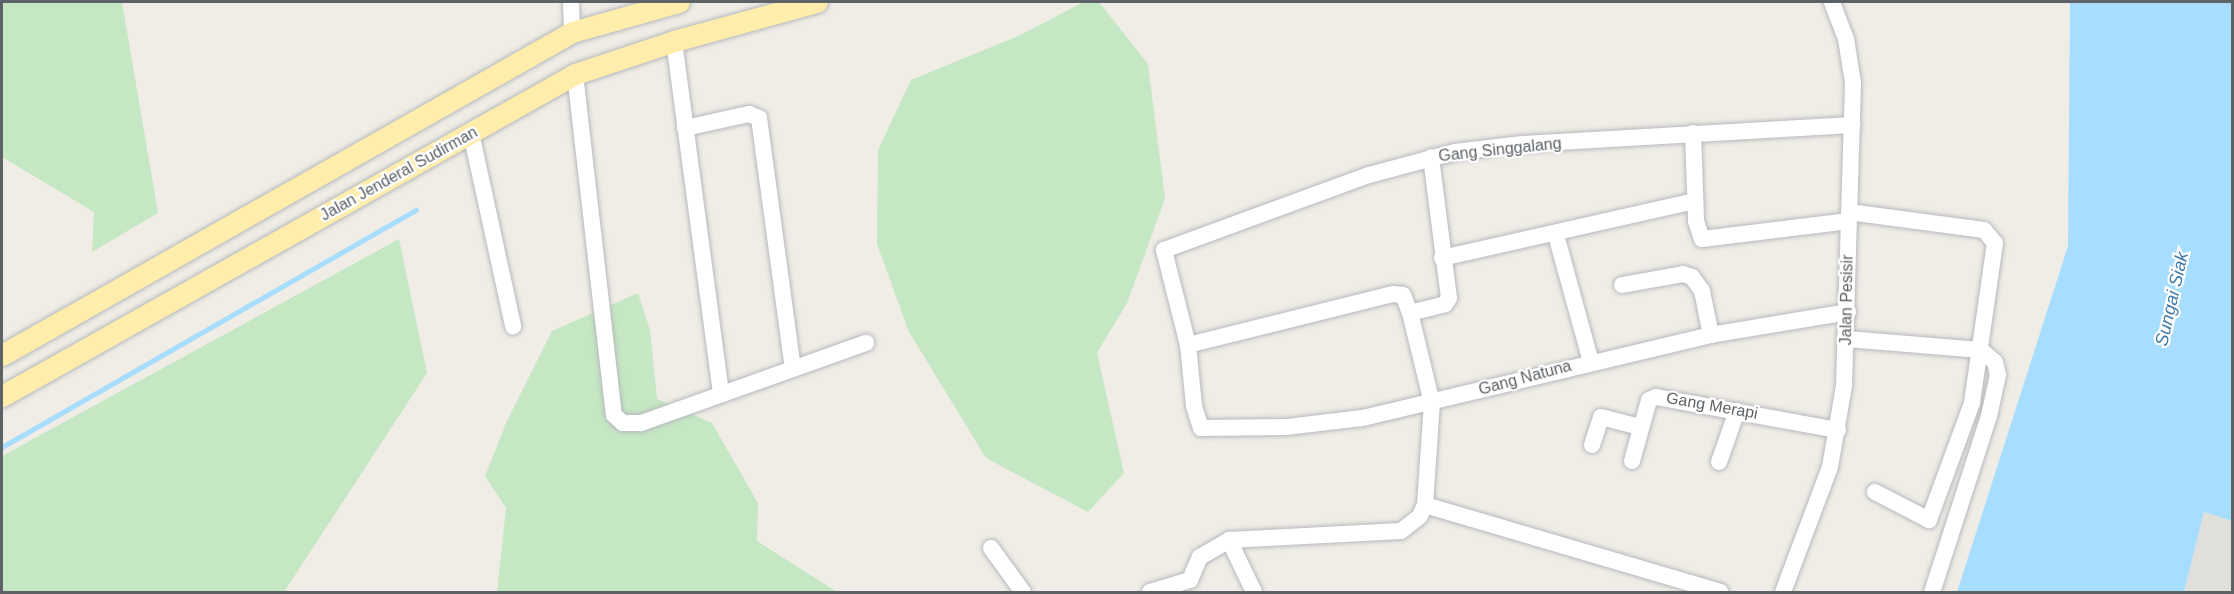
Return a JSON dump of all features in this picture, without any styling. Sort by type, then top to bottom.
[{"type":"main road","points":[[2,355],[572,32],[680,2]]},
{"type":"main road","name":"Jalan Jenderal Sudirman","points":[[2,396],[575,74],[674,41],[817,2]]},
{"type":"street","points":[[571,2],[572,32]]},
{"type":"street","name":"Jalan Pesisir","points":[[1783,592],[1822,490],[1838,430],[1847,339],[1852,63],[1832,2]]},
{"type":"street","points":[[674,41],[721,394]]},
{"type":"street","points":[[575,74],[614,414],[623,423],[641,423],[866,343]]},
{"type":"street","points":[[685,128],[748,114],[759,118],[793,369]]},
{"type":"street","name":"Gang Singgalang","points":[[1188,345],[1164,250],[1369,175],[1431,157],[1523,144],[1852,125]]},
{"type":"street","points":[[471,133],[513,326]]},
{"type":"street","points":[[1693,133],[1697,232],[1707,241],[1849,216],[1990,234],[1995,247],[1972,403],[1957,450],[1929,520],[1875,492]]},
{"type":"street","points":[[1410,313],[1448,300],[1431,157]]},
{"type":"street","points":[[1442,258],[1556,235],[1695,201]]},
{"type":"street","points":[[1556,235],[1591,362]]},
{"type":"street","points":[[1622,285],[1683,274],[1692,277],[1702,291],[1711,335]]},
{"type":"street","points":[[1150,592],[1190,580],[1200,557],[1229,540],[1401,531],[1413,525],[1425,505],[1431,403],[1410,313],[1403,295],[1393,294],[1188,345]]},
{"type":"street","name":"Gang Natuna","points":[[1188,345],[1194,406],[1201,428],[1286,427],[1362,418],[1711,335],[1848,312]]},
{"type":"street","points":[[1847,339],[1981,350],[1995,362],[1995,393],[1932,592]]},
{"type":"street","name":"Gang Merapi","points":[[1632,460],[1649,400],[1656,397],[1838,430]]},
{"type":"street","points":[[1719,462],[1737,411]]},
{"type":"street","points":[[1592,445],[1601,417],[1640,427]]},
{"type":"street","points":[[1425,505],[1720,592]]},
{"type":"street","points":[[1229,540],[1254,592]]},
{"type":"street","points":[[991,548],[1023,592]]},
{"type":"shaded area","points":[[2204,511],[2232,521],[2232,592],[2184,592]]},
{"type":"green space","points":[[2,2],[122,2],[158,213],[92,252],[94,212],[2,157]]},
{"type":"green space","points":[[1084,2],[1099,2],[1148,64],[1165,199],[1127,303],[1097,353],[1124,473],[1088,512],[986,458],[909,332],[877,244],[878,150],[911,80],[1018,36]]},
{"type":"green space","points":[[399,239],[427,373],[284,592],[2,592],[2,456]]},
{"type":"green space","points":[[638,293],[650,330],[657,399],[712,423],[758,503],[757,541],[837,592],[497,592],[506,508],[485,476],[506,423],[552,331]]},
{"type":"water","name":"Sungai Siak","points":[[2070,2],[2232,2],[2232,521],[2204,512],[2184,592],[1957,592],[2068,246]]},
{"type":"waterway","points":[[2,447],[416,210]]}]
